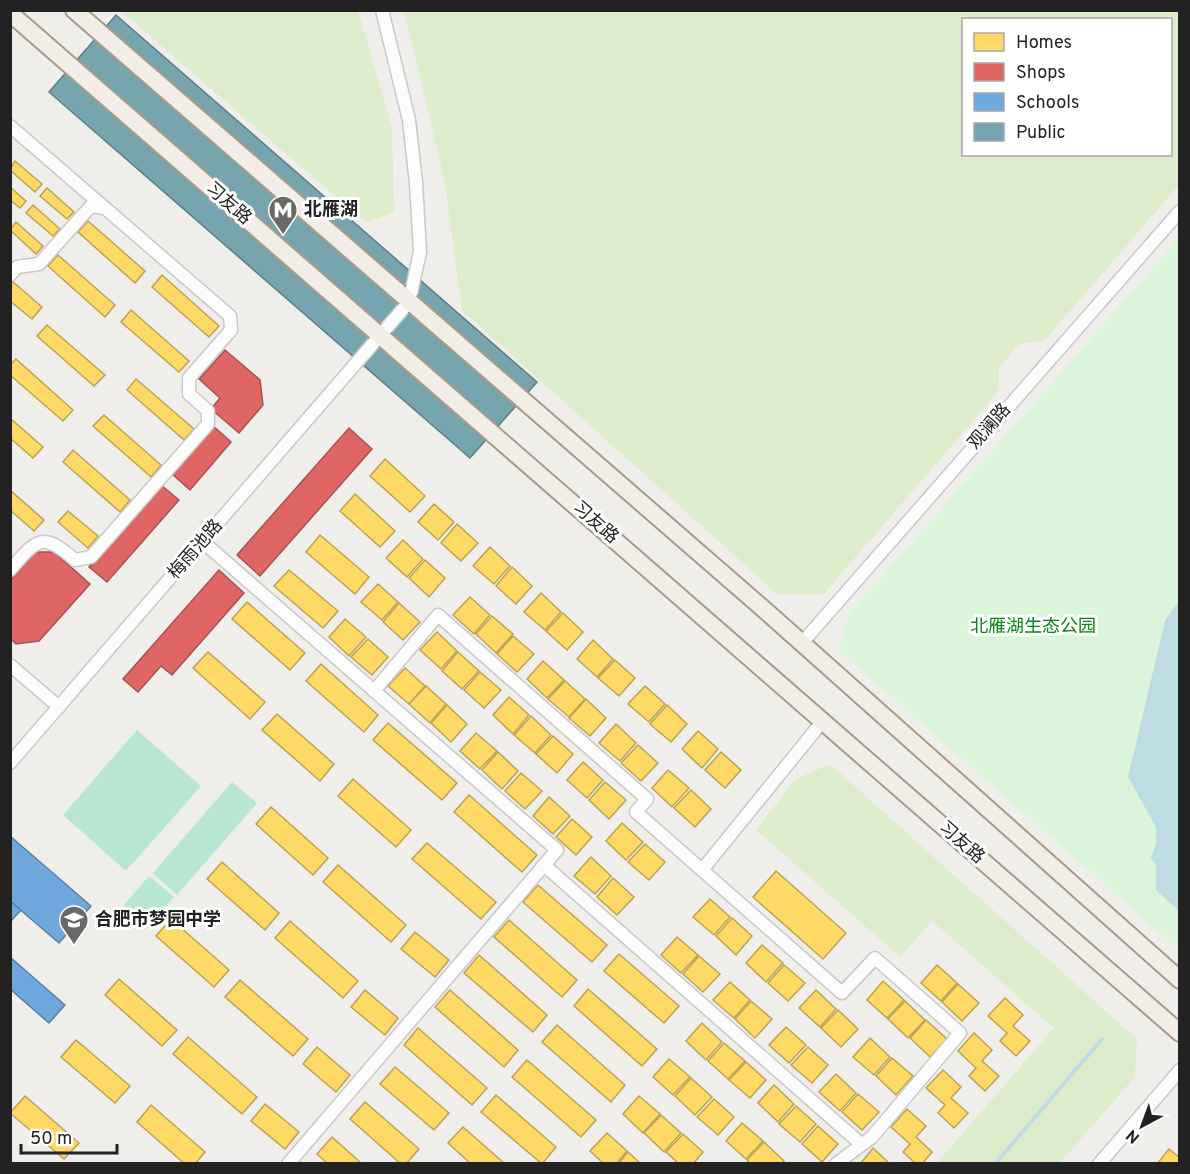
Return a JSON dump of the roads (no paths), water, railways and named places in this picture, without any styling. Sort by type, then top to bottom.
[{"type":"main road","points":[[74,10],[801,644],[1179,980]]},
{"type":"main road","name":"习友路","points":[[10,13],[1179,1033]]},
{"type":"street","points":[[382,10],[409,120],[416,183],[420,252],[409,302]]},
{"type":"street","points":[[10,126],[230,316],[231,330],[189,378],[189,394],[208,411],[208,424],[91,557],[75,561],[55,543],[40,542],[28,549],[10,570]]},
{"type":"street","points":[[10,275],[17,267],[39,264],[91,206],[105,208]]},
{"type":"street","name":"观澜路","points":[[801,644],[1179,211]]},
{"type":"street","name":"梅雨池路","points":[[10,763],[409,302]]},
{"type":"street","points":[[203,542],[557,850],[288,1164]]},
{"type":"street","points":[[374,691],[438,615],[647,799],[636,812],[842,993],[875,958],[960,1033],[872,1137],[836,1164]]},
{"type":"street","points":[[10,665],[59,707]]},
{"type":"street","points":[[702,870],[822,722]]},
{"type":"street","points":[[544,865],[861,1144]]},
{"type":"street","points":[[1100,1164],[1179,1070]]},
{"type":"water","points":[[1179,601],[1179,911],[1156,890],[1156,827],[1128,777],[1165,621]]},
{"type":"waterway","points":[[1158,845],[1153,857],[1158,865]]},
{"type":"waterway","points":[[995,1164],[1102,1039]]},
{"type":"place","name":"北雁湖","points":[[283,236]]},
{"type":"place","name":"合肥市梦园中学","points":[[74,946]]},
{"type":"park label","name":"北雁湖生态公园","points":[[1033,627]]}]
